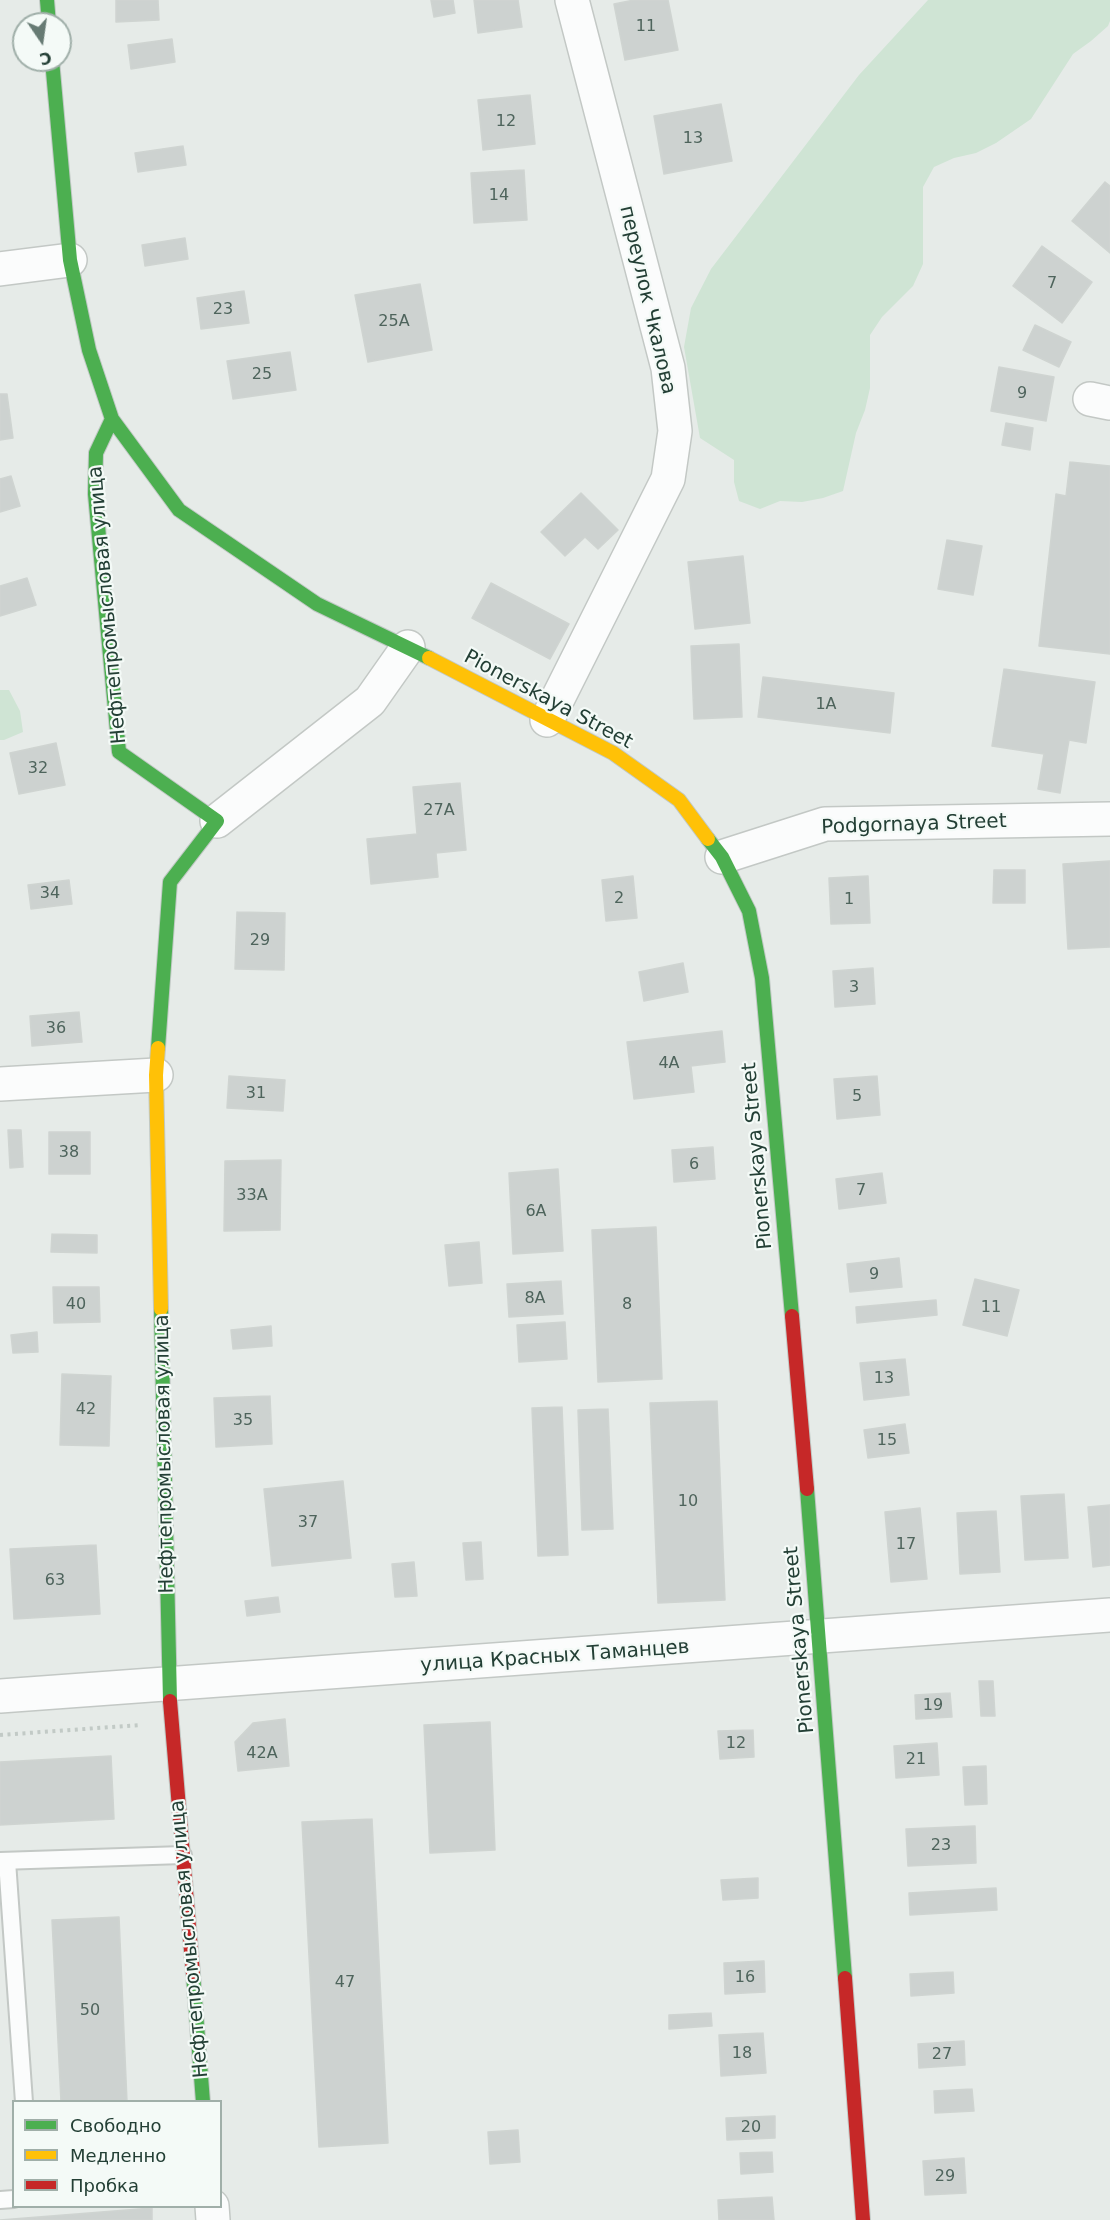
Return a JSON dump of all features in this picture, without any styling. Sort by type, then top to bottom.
[{"type":"main road","points":[[53,72],[70,260],[89,350],[112,419]]},
{"type":"main road","name":"Pionerskaya Street","points":[[112,419],[179,510],[317,604],[613,753],[679,800],[722,857],[749,911],[762,978],[820,1637],[863,2220]]},
{"type":"main road","name":"Нефтепромысловая улица","points":[[112,419],[96,453],[95,494],[119,752],[217,820],[170,882],[156,1076],[169,1685],[203,2100]]},
{"type":"street","name":"переулок Чкалова","points":[[547,720],[668,479],[675,431],[668,368],[572,0]]},
{"type":"street","points":[[0,269],[70,260]]},
{"type":"street","name":"Нефтепромысловая улица","points":[[217,820],[370,701],[408,648]]},
{"type":"street","name":"Podgornaya Street","points":[[722,857],[825,824],[1110,819]]},
{"type":"street","points":[[0,1084],[156,1076]]},
{"type":"street","name":"улица Красных Таманцев","points":[[0,1696],[1110,1615]]},
{"type":"lane","points":[[24,2100],[4,1861],[183,1855]]},
{"type":"path","points":[[0,1735],[172,1722]]},
{"type":"green space","points":[[928,0],[1110,0],[1110,21],[1108,26],[1073,54],[1031,119],[996,143],[976,153],[954,158],[934,167],[923,187],[923,264],[913,286],[882,317],[870,335],[870,388],[856,433],[843,491],[802,502],[780,501],[760,509],[739,501],[734,482],[734,460],[700,438],[684,347],[691,308],[711,269],[859,75]]},
{"type":"green space","points":[[0,690],[9,690],[20,711],[23,732],[4,740],[0,740]]},
{"type":"building","points":[[116,0],[158,0],[159,20],[116,22]]},
{"type":"building","points":[[431,0],[453,0],[455,13],[434,17]]},
{"type":"building","points":[[474,0],[518,0],[522,27],[478,33]]},
{"type":"building","points":[[634,0],[668,0],[678,50],[625,60],[614,4]]},
{"type":"building","points":[[172,39],[175,62],[131,69],[128,45]]},
{"type":"building","points":[[530,95],[535,144],[483,150],[478,100]]},
{"type":"building","points":[[721,104],[732,161],[664,174],[654,116]]},
{"type":"building","points":[[183,146],[186,165],[138,172],[135,153]]},
{"type":"building","points":[[524,170],[527,220],[474,223],[471,173]]},
{"type":"building","points":[[1105,182],[1110,186],[1110,253],[1072,221]]},
{"type":"building","points":[[185,238],[188,259],[145,266],[142,245]]},
{"type":"building","points":[[1042,246],[1092,282],[1062,323],[1013,286]]},
{"type":"building","points":[[420,284],[432,350],[368,362],[355,295]]},
{"type":"building","points":[[244,291],[249,323],[201,329],[197,298]]},
{"type":"building","points":[[1035,325],[1071,342],[1059,367],[1023,350]]},
{"type":"building","points":[[290,352],[296,390],[233,399],[227,361]]},
{"type":"building","points":[[999,367],[1054,377],[1046,421],[991,411]]},
{"type":"building","points":[[0,394],[7,394],[13,438],[0,440]]},
{"type":"building","points":[[1006,423],[1033,428],[1030,450],[1002,445]]},
{"type":"building","points":[[1070,462],[1110,466],[1110,654],[1039,646],[1056,494],[1066,496]]},
{"type":"building","points":[[11,476],[20,506],[0,512],[0,479]]},
{"type":"building","points":[[581,493],[618,530],[598,549],[585,537],[565,556],[541,532]]},
{"type":"building","points":[[947,540],[982,546],[973,595],[938,589]]},
{"type":"building","points":[[743,556],[750,623],[695,629],[688,562]]},
{"type":"building","points":[[27,578],[36,605],[0,616],[0,586]]},
{"type":"building","points":[[491,583],[569,624],[550,659],[472,618]]},
{"type":"building","points":[[739,644],[742,717],[694,719],[691,646]]},
{"type":"building","points":[[1004,669],[1095,682],[1086,743],[1069,740],[1060,793],[1038,789],[1044,754],[992,746]]},
{"type":"building","points":[[763,677],[894,693],[890,733],[758,717]]},
{"type":"building","points":[[56,743],[65,785],[19,794],[10,753]]},
{"type":"building","points":[[460,783],[466,850],[436,853],[438,877],[371,884],[367,839],[417,834],[413,787]]},
{"type":"building","points":[[1110,861],[1110,947],[1068,949],[1063,864]]},
{"type":"building","points":[[994,870],[1025,870],[1025,903],[993,903]]},
{"type":"building","points":[[633,876],[637,918],[606,921],[602,880]]},
{"type":"building","points":[[868,876],[870,923],[831,924],[829,878]]},
{"type":"building","points":[[69,880],[72,904],[31,909],[28,885]]},
{"type":"building","points":[[237,912],[285,913],[284,970],[235,969]]},
{"type":"building","points":[[683,963],[688,992],[644,1001],[639,972]]},
{"type":"building","points":[[873,968],[875,1004],[835,1007],[833,971]]},
{"type":"building","points":[[79,1012],[82,1042],[32,1046],[30,1016]]},
{"type":"building","points":[[722,1031],[725,1062],[691,1066],[694,1092],[634,1099],[627,1042]]},
{"type":"building","points":[[229,1076],[285,1080],[283,1111],[227,1108]]},
{"type":"building","points":[[877,1076],[880,1115],[837,1119],[834,1079]]},
{"type":"building","points":[[8,1130],[21,1130],[23,1167],[10,1168]]},
{"type":"building","points":[[49,1132],[90,1132],[90,1174],[49,1174]]},
{"type":"building","points":[[713,1147],[715,1179],[674,1182],[672,1150]]},
{"type":"building","points":[[281,1160],[280,1230],[224,1231],[225,1161]]},
{"type":"building","points":[[558,1169],[563,1251],[513,1254],[509,1173]]},
{"type":"building","points":[[882,1173],[886,1203],[839,1209],[836,1179]]},
{"type":"building","points":[[656,1227],[662,1379],[598,1382],[592,1230]]},
{"type":"building","points":[[52,1234],[97,1235],[97,1253],[51,1252]]},
{"type":"building","points":[[479,1242],[482,1283],[449,1286],[445,1245]]},
{"type":"building","points":[[899,1258],[902,1287],[850,1292],[847,1264]]},
{"type":"building","points":[[975,1279],[1019,1290],[1007,1336],[963,1325]]},
{"type":"building","points":[[561,1281],[563,1314],[509,1317],[507,1284]]},
{"type":"building","points":[[53,1287],[99,1287],[100,1322],[54,1323]]},
{"type":"building","points":[[936,1300],[937,1315],[857,1323],[856,1307]]},
{"type":"building","points":[[565,1322],[567,1359],[519,1362],[517,1325]]},
{"type":"building","points":[[271,1326],[272,1346],[233,1349],[231,1330]]},
{"type":"building","points":[[37,1332],[38,1352],[13,1353],[11,1335]]},
{"type":"building","points":[[905,1359],[909,1395],[864,1400],[860,1363]]},
{"type":"building","points":[[62,1374],[111,1376],[109,1446],[60,1445]]},
{"type":"building","points":[[270,1396],[272,1444],[216,1447],[214,1398]]},
{"type":"building","points":[[717,1401],[725,1600],[658,1603],[650,1403]]},
{"type":"building","points":[[562,1407],[568,1555],[538,1556],[532,1408]]},
{"type":"building","points":[[608,1409],[613,1529],[582,1530],[578,1410]]},
{"type":"building","points":[[905,1424],[909,1453],[868,1458],[864,1430]]},
{"type":"building","points":[[343,1481],[351,1558],[272,1566],[264,1489]]},
{"type":"building","points":[[1064,1494],[1068,1558],[1025,1560],[1021,1496]]},
{"type":"building","points":[[1110,1505],[1110,1565],[1093,1567],[1088,1507]]},
{"type":"building","points":[[920,1508],[927,1579],[891,1582],[885,1512]]},
{"type":"building","points":[[996,1511],[1000,1572],[960,1574],[957,1513]]},
{"type":"building","points":[[481,1542],[483,1579],[466,1580],[463,1543]]},
{"type":"building","points":[[96,1545],[100,1614],[14,1619],[10,1549]]},
{"type":"building","points":[[414,1562],[417,1596],[395,1597],[392,1564]]},
{"type":"building","points":[[278,1597],[280,1612],[247,1616],[245,1601]]},
{"type":"building","points":[[979,1681],[993,1681],[995,1716],[981,1716]]},
{"type":"building","points":[[950,1693],[952,1717],[916,1719],[915,1695]]},
{"type":"building","points":[[285,1719],[289,1766],[238,1771],[235,1742],[253,1723]]},
{"type":"building","points":[[490,1722],[495,1850],[430,1853],[424,1725]]},
{"type":"building","points":[[753,1730],[754,1757],[720,1759],[718,1731]]},
{"type":"building","points":[[937,1743],[939,1775],[896,1778],[894,1746]]},
{"type":"building","points":[[111,1756],[114,1819],[0,1825],[0,1762]]},
{"type":"building","points":[[986,1766],[987,1804],[965,1805],[963,1767]]},
{"type":"building","points":[[372,1819],[388,2143],[319,2147],[302,1822]]},
{"type":"building","points":[[975,1826],[976,1863],[908,1866],[906,1829]]},
{"type":"building","points":[[758,1878],[758,1898],[723,1900],[721,1880]]},
{"type":"building","points":[[996,1888],[997,1910],[910,1915],[909,1893]]},
{"type":"building","points":[[119,1917],[127,2100],[61,2100],[52,1920]]},
{"type":"building","points":[[764,1961],[765,1992],[725,1994],[724,1963]]},
{"type":"building","points":[[953,1972],[954,1993],[911,1996],[910,1974]]},
{"type":"building","points":[[711,2013],[712,2026],[669,2029],[669,2015]]},
{"type":"building","points":[[763,2033],[766,2073],[721,2076],[719,2035]]},
{"type":"building","points":[[964,2041],[965,2065],[919,2068],[918,2044]]},
{"type":"building","points":[[972,2089],[974,2111],[935,2113],[934,2091]]},
{"type":"building","points":[[775,2116],[775,2138],[727,2140],[726,2118]]},
{"type":"building","points":[[518,2130],[520,2162],[490,2164],[488,2132]]},
{"type":"building","points":[[772,2152],[773,2172],[741,2174],[740,2153]]},
{"type":"building","points":[[964,2158],[966,2193],[925,2195],[923,2161]]},
{"type":"building","points":[[772,2197],[774,2220],[719,2220],[718,2200]]},
{"type":"building","points":[[152,2208],[152,2220],[0,2220]]},
{"type":"traffic: fast","points":[[47,0],[48,12]]},
{"type":"traffic: fast","points":[[53,72],[70,260],[89,350],[112,419],[179,510],[317,604],[429,658]]},
{"type":"traffic: fast","points":[[112,419],[96,453],[95,494],[119,752],[217,821],[170,882],[158,1048]]},
{"type":"traffic: fast","points":[[708,839],[722,857],[749,911],[762,978],[792,1316]]},
{"type":"traffic: fast","points":[[161,1309],[170,1701]]},
{"type":"traffic: fast","points":[[807,1489],[845,1978]]},
{"type":"traffic: fast","points":[[193,1974],[203,2100]]},
{"type":"traffic: slow","points":[[429,658],[613,753],[679,800],[708,839]]},
{"type":"traffic: slow","points":[[158,1048],[156,1075],[161,1309]]},
{"type":"traffic: jam","points":[[792,1316],[807,1489]]},
{"type":"traffic: jam","points":[[170,1701],[193,1974]]},
{"type":"traffic: jam","points":[[845,1978],[863,2220]]}]
